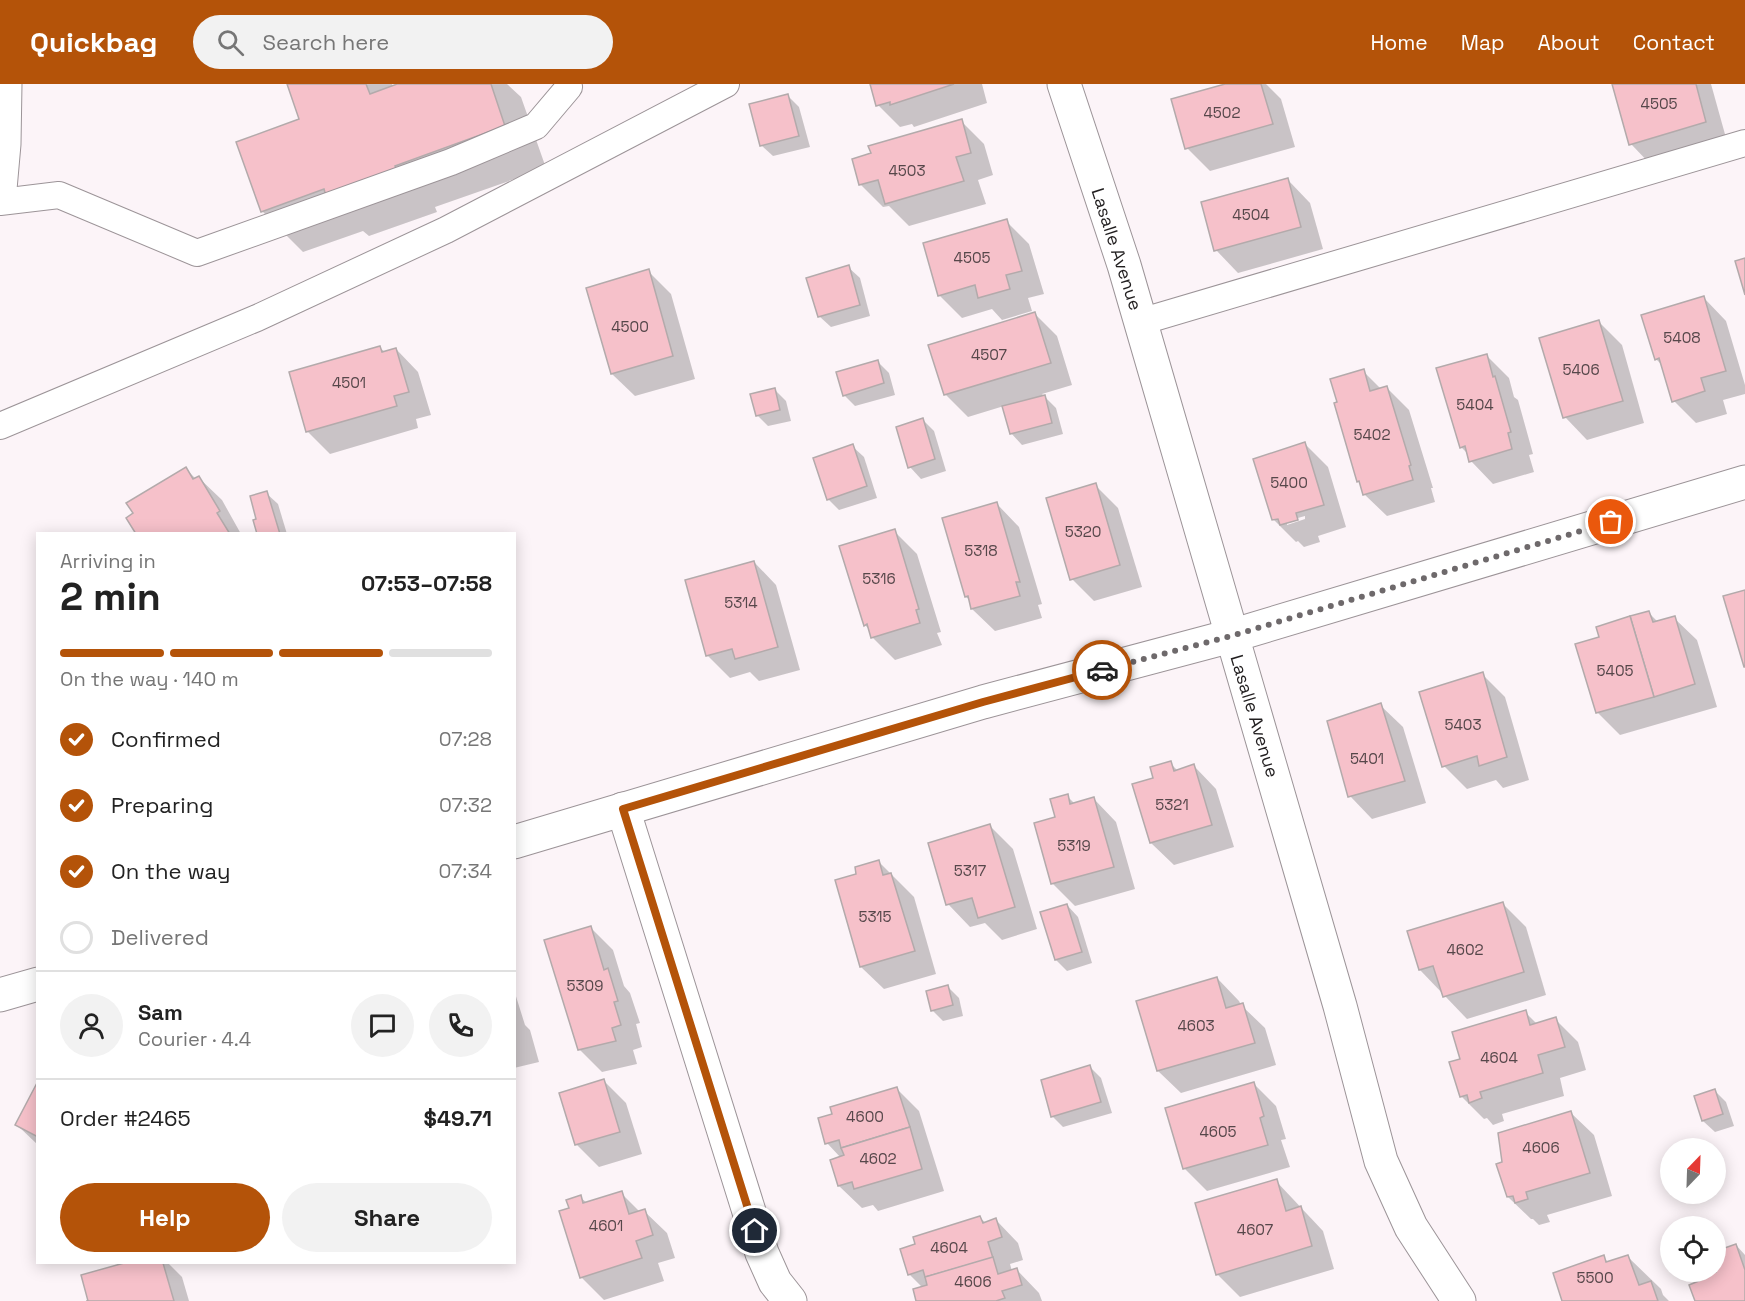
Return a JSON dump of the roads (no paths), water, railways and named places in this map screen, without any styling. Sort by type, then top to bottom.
[{"type":"street","points":[[0,189],[4,144],[5,84]]},
{"type":"street","name":"Lasalle Avenue","points":[[1064,84],[1124,265],[1340,1006],[1381,1161],[1412,1227],[1459,1301]]},
{"type":"street","points":[[516,841],[983,702],[1231,636],[1745,482]]},
{"type":"street","points":[[623,809],[762,1253],[775,1282],[790,1301]]},
{"type":"street","points":[[0,995],[36,985]]},
{"type":"lane","points":[[0,202],[59,195],[197,253],[451,162],[536,126],[569,87],[568,84]]},
{"type":"lane","points":[[0,426],[257,318],[435,235],[726,84]]},
{"type":"lane","points":[[1140,322],[1745,143]]}]
